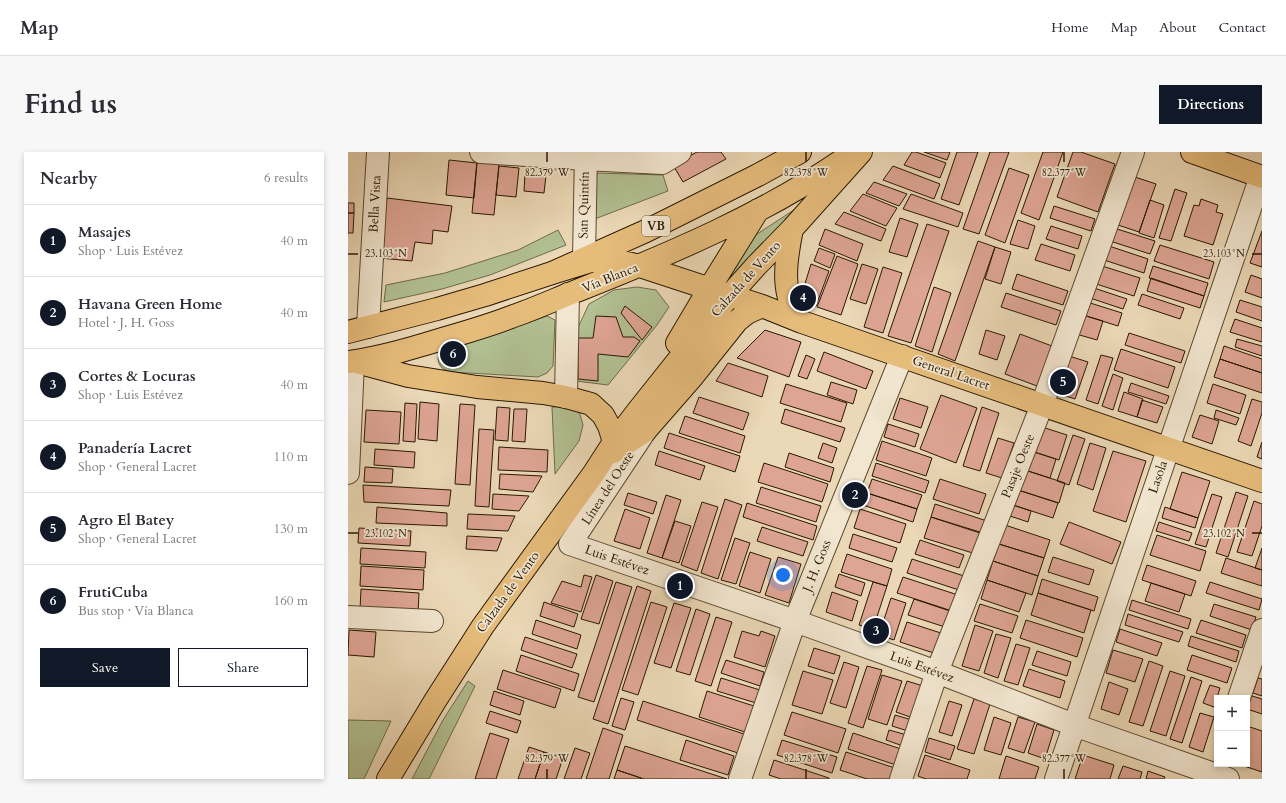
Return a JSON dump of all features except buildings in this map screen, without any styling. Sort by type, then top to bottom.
[{"type":"main road","name":"VB","points":[[358,329],[486,295],[552,273],[646,231],[758,175],[800,152]]},
{"type":"main road","name":"Calzada de Vento","points":[[641,421],[709,289],[776,182],[805,152]]},
{"type":"main road","name":"Vía Blanca","points":[[350,362],[423,345],[510,318],[640,266],[757,211],[830,169],[855,152]]},
{"type":"main road","name":"Calzada de Vento","points":[[641,421],[730,295],[861,152]]},
{"type":"main road","points":[[1192,152],[1261,176]]},
{"type":"main road","points":[[792,229],[788,248],[787,290],[791,307],[802,322]]},
{"type":"main road","name":"General Lacret","points":[[552,273],[591,261],[605,260],[640,266],[762,306],[802,322],[1262,481]]},
{"type":"main road","points":[[609,450],[693,376],[737,321],[747,313],[762,306]]},
{"type":"main road","points":[[350,362],[408,376],[477,387],[543,393],[566,397],[591,404],[602,415],[609,426],[609,450]]},
{"type":"main road","name":"Calzada de Vento","points":[[388,779],[435,701],[483,626],[609,450]]},
{"type":"street","name":"Bella Vista","points":[[358,329],[378,152]]},
{"type":"street","points":[[481,152],[585,156],[662,163],[680,152]]},
{"type":"street","name":"Pasaje Oeste","points":[[901,779],[937,672],[1042,405],[1133,152]]},
{"type":"street","name":"San Quintín","points":[[584,258],[585,156]]},
{"type":"street","name":"Lasola","points":[[1056,779],[1261,176]]},
{"type":"street","points":[[566,397],[568,294]]},
{"type":"street","name":"J. H. Goss","points":[[740,779],[795,621],[902,356]]},
{"type":"street","points":[[348,473],[350,362]]},
{"type":"street","name":"Línea del Oeste","points":[[570,544],[641,421]]},
{"type":"street","name":"Luis Estévez","points":[[570,544],[795,621],[937,672],[1074,725],[1217,773]]},
{"type":"street","points":[[348,617],[432,620]]},
{"type":"street","points":[[1240,695],[1262,630]]},
{"type":"green space","points":[[596,173],[663,175],[668,191],[592,220]]},
{"type":"green space","points":[[800,206],[732,280],[725,279],[751,238]]},
{"type":"green space","points":[[558,230],[566,245],[490,275],[442,289],[384,302],[386,285],[445,273],[518,250]]},
{"type":"green space","points":[[637,287],[656,290],[669,307],[657,325],[608,385],[576,381],[575,334],[589,304],[614,290]]},
{"type":"green space","points":[[547,316],[555,320],[553,366],[547,373],[538,377],[451,372],[444,369],[439,364],[438,358],[441,353]]},
{"type":"green space","points":[[568,406],[579,411],[583,425],[579,441],[555,474],[552,407]]},
{"type":"green space","points":[[468,681],[475,686],[429,779],[412,779],[443,720]]},
{"type":"green space","points":[[348,720],[391,721],[364,779],[348,779]]},
{"type":"place","name":"Panadería Lacret","points":[[803,298]]},
{"type":"place","name":"FrutiCuba","points":[[453,354]]},
{"type":"place","name":"Agro El Batey","points":[[1063,382]]},
{"type":"place","name":"Havana Green Home","points":[[855,495]]},
{"type":"place","name":"Masajes","points":[[680,586]]},
{"type":"place","name":"Cortes & Locuras","points":[[876,631]]}]
